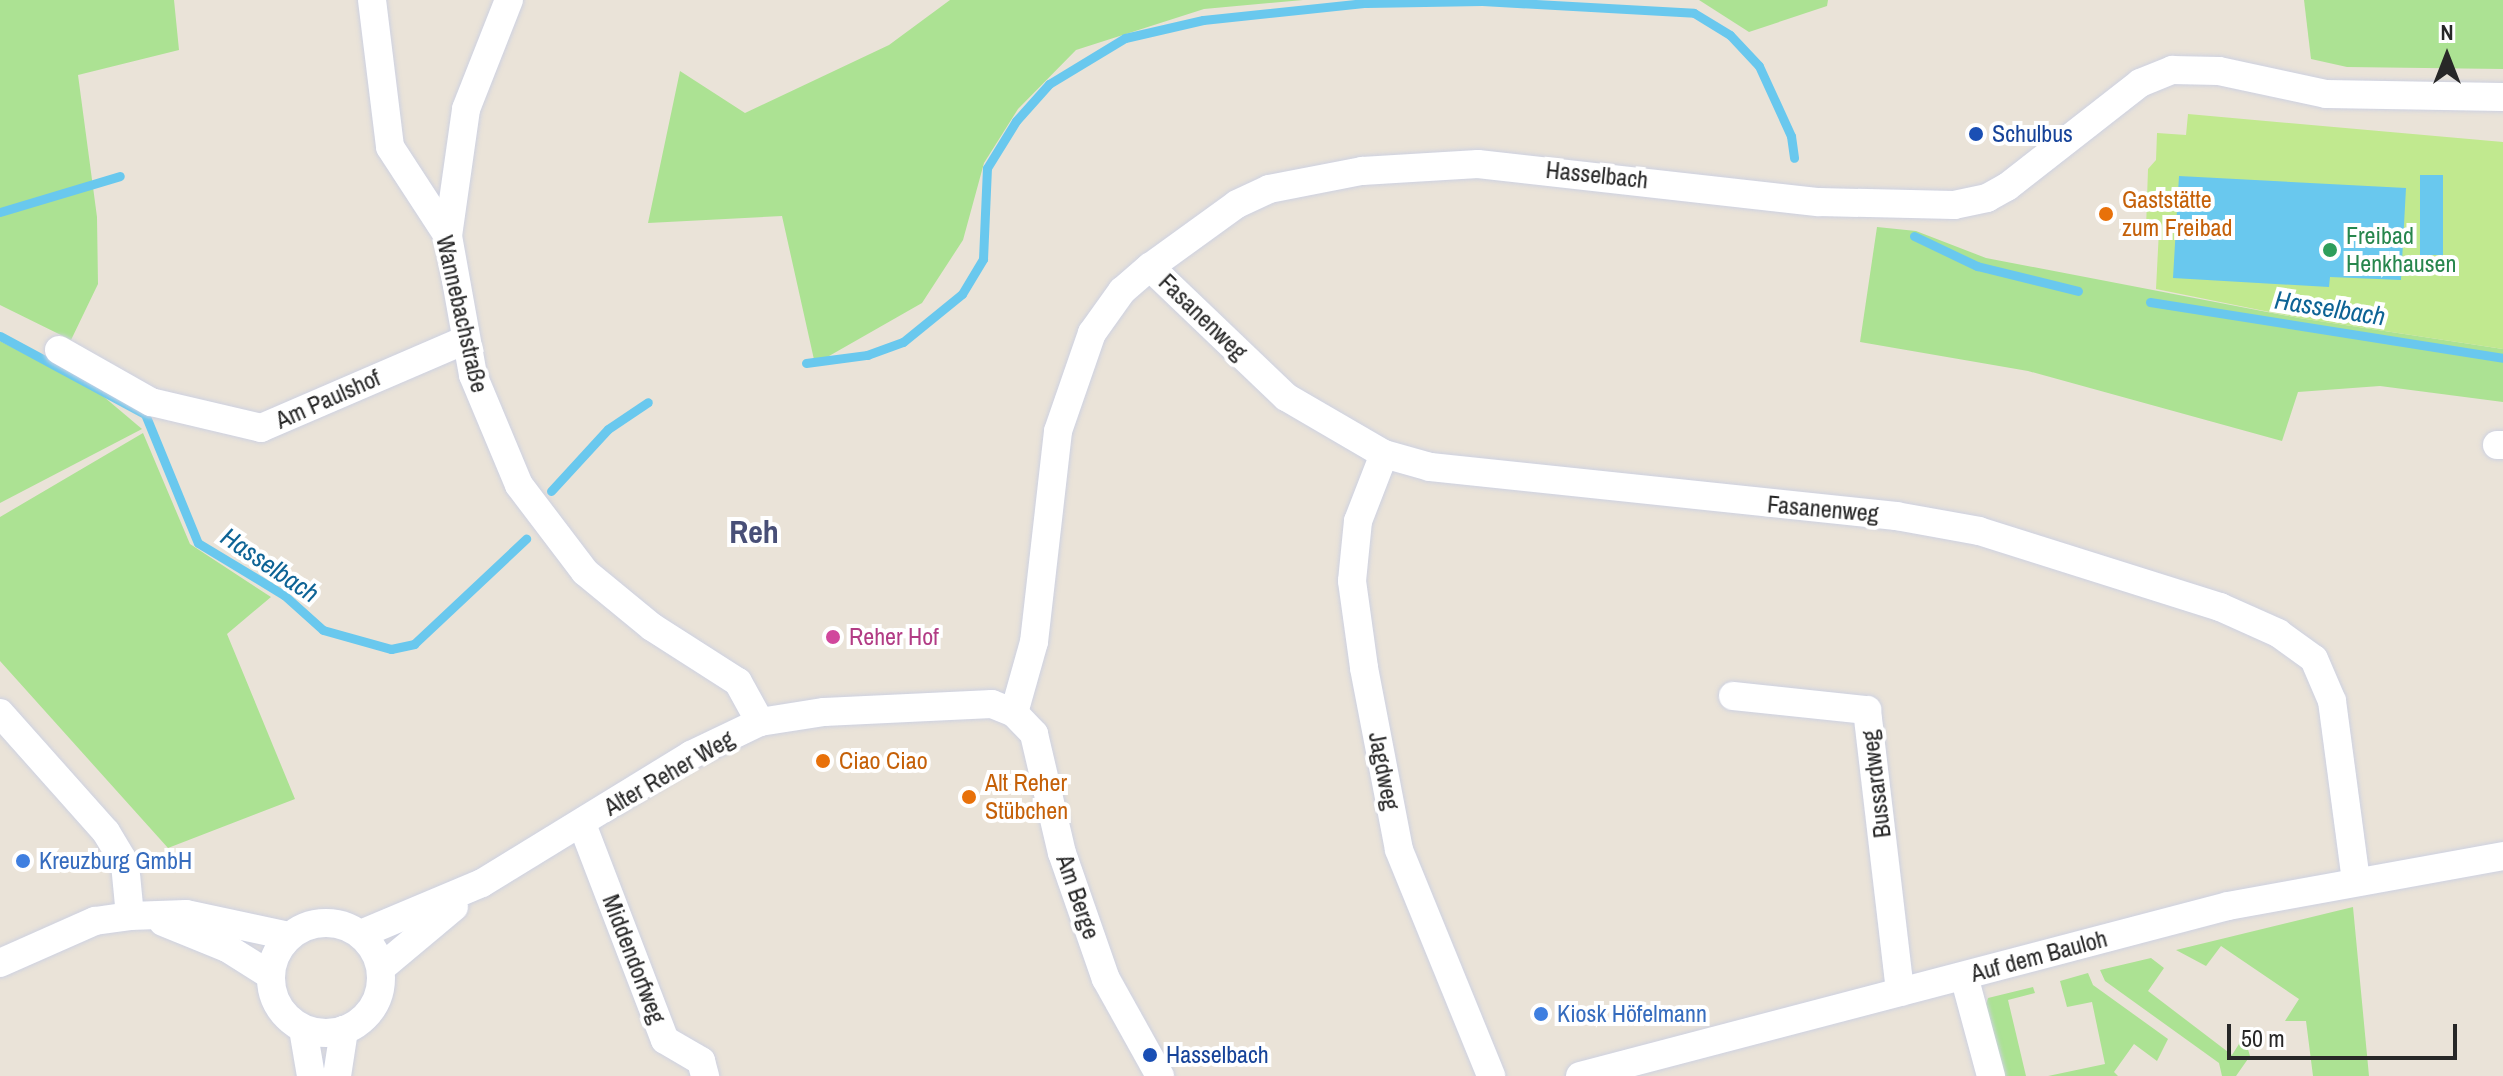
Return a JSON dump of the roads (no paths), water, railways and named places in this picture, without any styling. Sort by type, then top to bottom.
[{"type":"street","name":"Wannebachstraße","points":[[372,0],[390,147],[448,236],[465,340],[491,423],[539,512],[585,572],[652,627],[738,682],[760,722]]},
{"type":"street","points":[[448,236],[466,109],[509,0]]},
{"type":"street","name":"Hasselbach","points":[[1014,713],[1034,642],[1058,431],[1092,333],[1122,291],[1150,267],[1237,204],[1269,189],[1362,171],[1478,164],[1819,202],[1954,205],[1987,198],[2007,187],[2140,83],[2172,70],[2219,71],[2326,94],[2503,97]]},
{"type":"street","name":"Fasanenweg","points":[[1150,267],[1286,397],[1384,454],[1446,469],[1910,518],[1979,531],[2220,607],[2278,633],[2314,659],[2332,701],[2356,880]]},
{"type":"street","name":"Am Paulshof","points":[[59,350],[151,402],[261,428],[465,340]]},
{"type":"street","name":"Jagdweg","points":[[1384,454],[1358,521],[1352,581],[1364,668],[1399,850],[1491,1076]]},
{"type":"street","name":"Bussardweg","points":[[1733,696],[1867,710],[1900,992]]},
{"type":"street","name":"Alter Reher Weg","points":[[361,934],[482,883],[691,755],[760,722],[954,702],[992,704],[1014,713]]},
{"type":"street","points":[[0,713],[106,832],[125,864],[139,916]]},
{"type":"street","name":"Am Berge","points":[[1014,713],[1034,734],[1062,853],[1106,979],[1160,1076]]},
{"type":"street","name":"Middendorfweg","points":[[582,824],[665,1040],[701,1061],[705,1076]]},
{"type":"street","name":"Auf dem Bauloh","points":[[1580,1076],[2213,910],[2356,880],[2503,856]]},
{"type":"street","name":"Alter Reher Weg","points":[[381,968],[482,883]]},
{"type":"street","points":[[0,963],[95,921],[139,916],[186,914],[289,936]]},
{"type":"street","points":[[139,916],[227,948],[270,975]]},
{"type":"street","points":[[324,922],[361,934],[381,968],[374,1006],[344,1030],[303,1029],[285,1016],[273,997],[270,975],[275,954],[289,936],[324,922]]},
{"type":"street","points":[[1964,976],[1991,1076]]},
{"type":"street","points":[[303,1029],[311,1076]]},
{"type":"street","points":[[337,1076],[344,1030]]},
{"type":"water","points":[[2420,175],[2443,175],[2443,255],[2420,255]]},
{"type":"water","points":[[2179,176],[2406,188],[2401,280],[2330,277],[2329,287],[2173,278]]},
{"type":"waterway","name":"Hasselbach","points":[[806,363],[867,355],[903,342],[962,294],[983,259],[987,168],[1016,121],[1049,84],[1125,38],[1203,20],[1366,3],[1482,1],[1694,13],[1730,35],[1759,66],[1791,136],[1794,158]]},
{"type":"waterway","points":[[0,212],[120,176]]},
{"type":"waterway","name":"Hasselbach","points":[[1914,236],[1977,266],[2078,291]]},
{"type":"waterway","name":"Hasselbach","points":[[2150,302],[2503,358]]},
{"type":"waterway","name":"Hasselbach","points":[[0,336],[145,414],[198,543],[284,595],[323,630],[391,649],[414,644],[526,539]]},
{"type":"waterway","name":"Hasselbach","points":[[551,491],[608,429],[648,402]]},
{"type":"place","name":"Schulbus","points":[[1976,134]]},
{"type":"place","name":"Gaststätte zum Freibad","points":[[2106,214]]},
{"type":"place","name":"Freibad Henkhausen","points":[[2330,250]]},
{"type":"place","name":"Reher Hof","points":[[833,637]]},
{"type":"place","name":"Ciao Ciao","points":[[823,761]]},
{"type":"place","name":"Alt Reher Stübchen","points":[[969,797]]},
{"type":"place","name":"Kreuzburg GmbH","points":[[23,861]]},
{"type":"place","name":"Kiosk Höfelmann","points":[[1541,1014]]},
{"type":"place","name":"Hasselbach","points":[[1150,1055]]},
{"type":"district","name":"Reh","points":[[754,532]]}]
